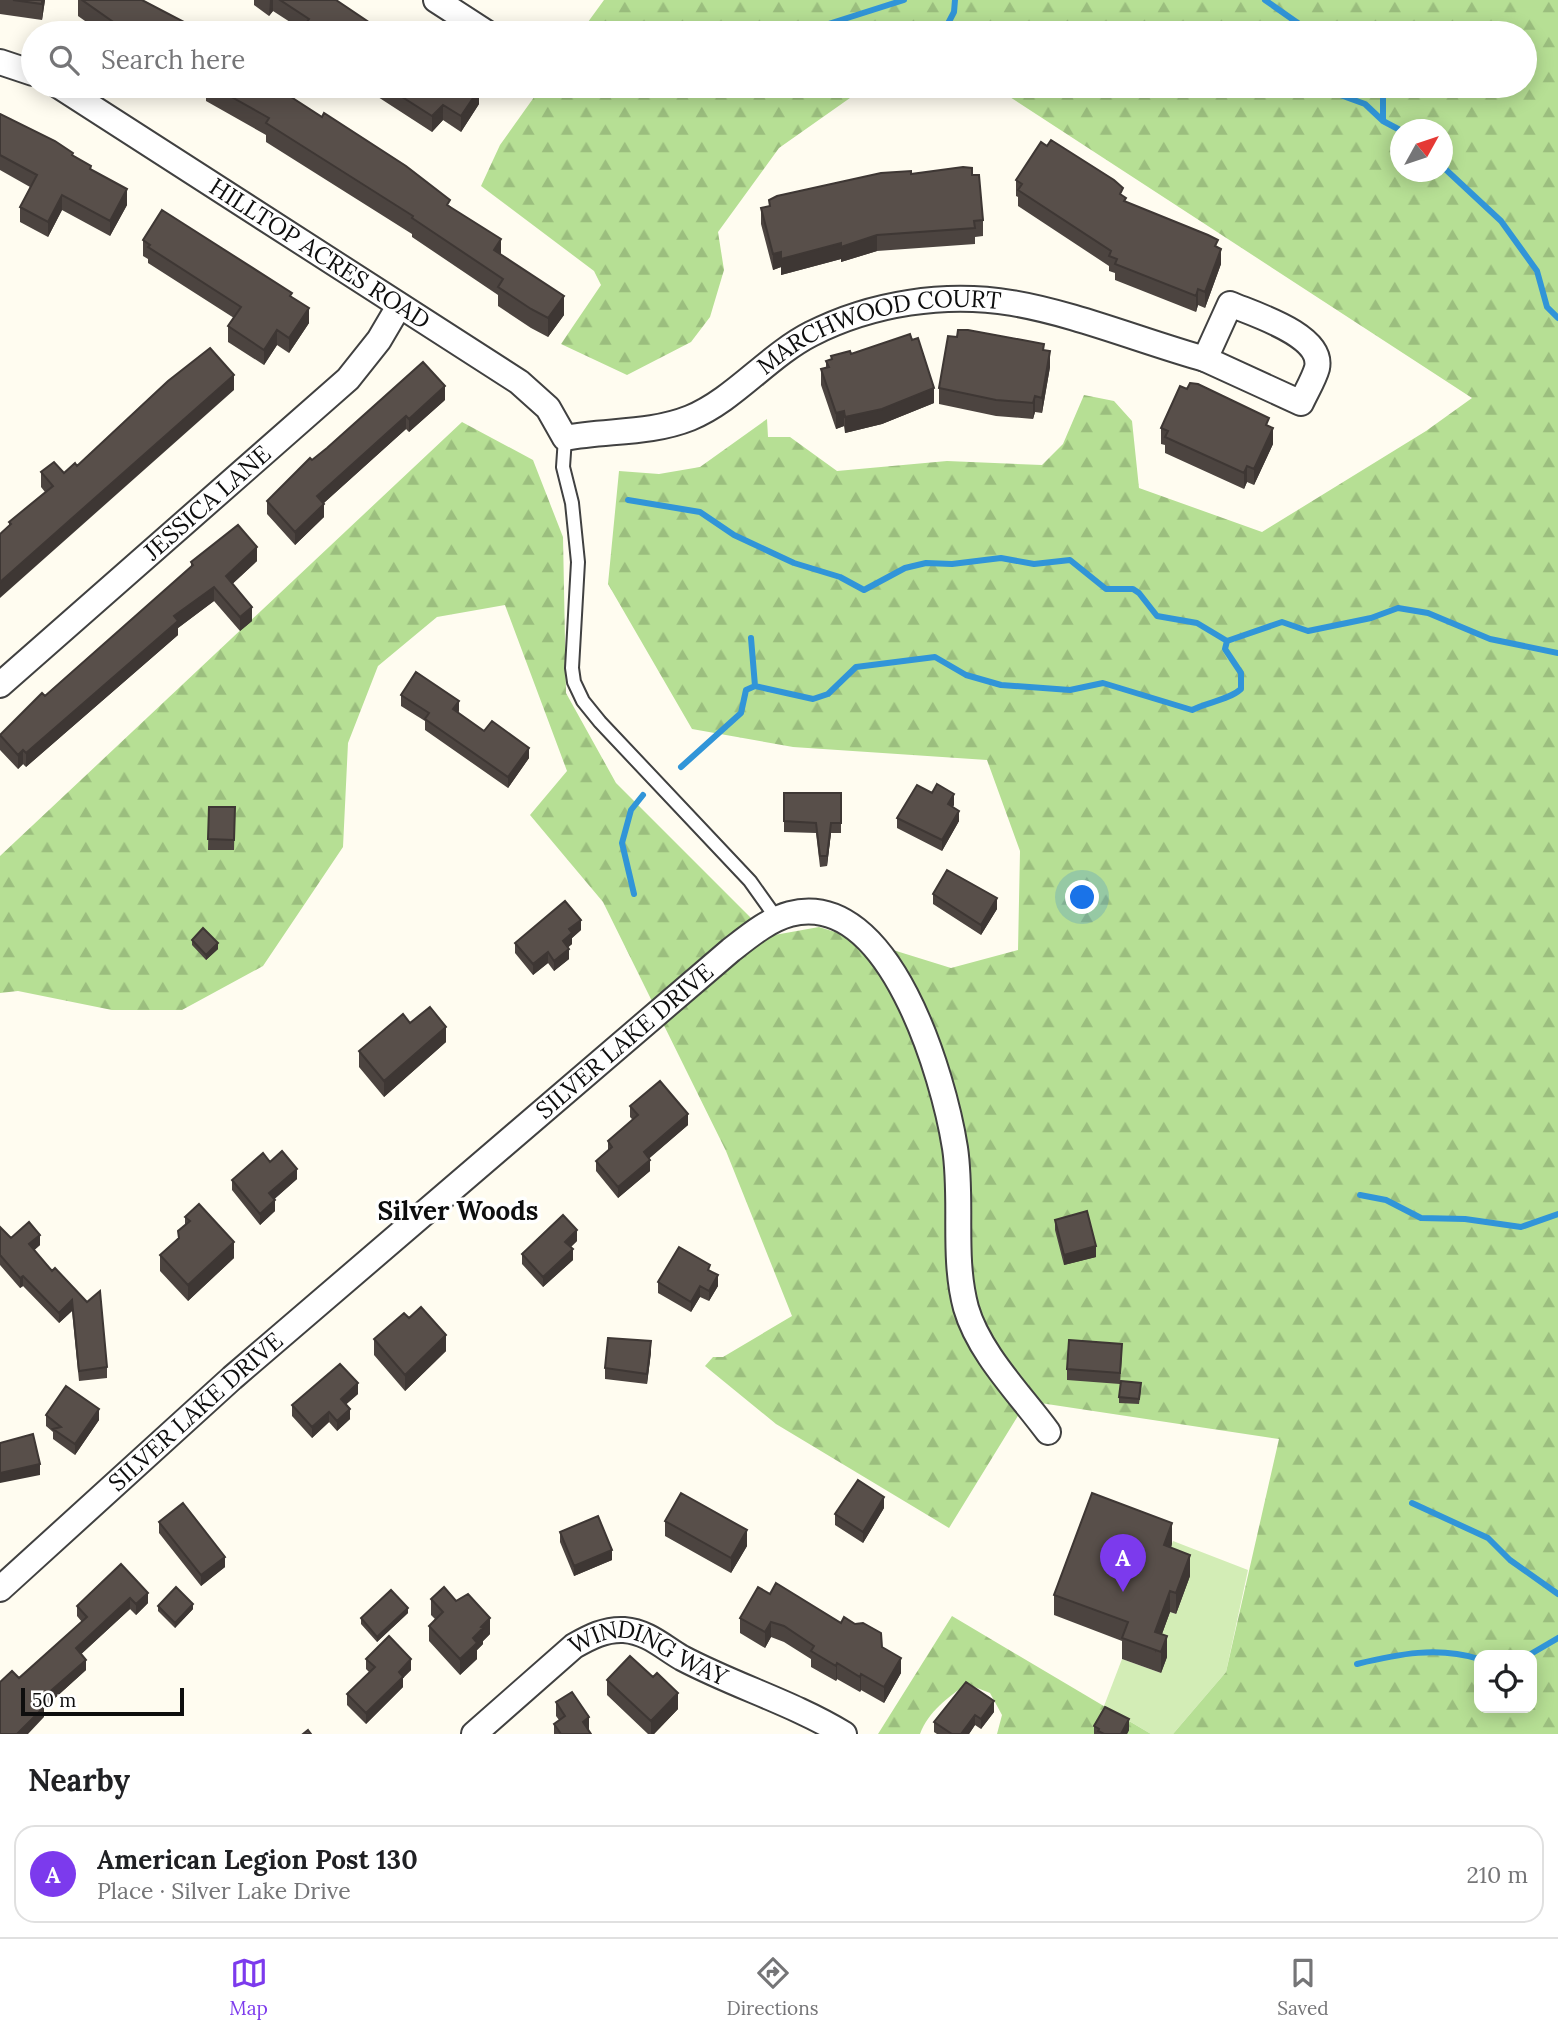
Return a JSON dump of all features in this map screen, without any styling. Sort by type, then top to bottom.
[{"type":"street","points":[[436,0],[468,21]]},
{"type":"street","points":[[0,62],[21,69]]},
{"type":"street","name":"HILLTOP ACRES ROAD","points":[[78,98],[535,395],[548,408],[565,438]]},
{"type":"street","name":"MARCHWOOD COURT","points":[[565,438],[619,430],[648,430],[692,417],[710,407],[775,355],[812,333],[860,314],[914,301],[960,299],[1013,303],[1205,359],[1301,403],[1317,368],[1317,359],[1304,337],[1230,304],[1205,359]]},
{"type":"street","name":"JESSICA LANE","points":[[0,685],[348,379],[379,340],[399,306]]},
{"type":"street","name":"SILVER LAKE DRIVE","points":[[0,1589],[232,1378],[732,950],[777,919],[808,912],[834,917],[847,924],[878,954],[910,1002],[934,1061],[955,1148],[960,1263],[967,1310],[982,1343],[1048,1432]]},
{"type":"street","name":"WINDING WAY","points":[[474,1734],[574,1646],[593,1635],[624,1630],[654,1640],[682,1657],[777,1699],[844,1734]]},
{"type":"lane","points":[[565,438],[562,467],[572,503],[578,562],[571,651],[574,682],[583,701],[600,722],[750,881],[777,919]]},
{"type":"green space","points":[[604,0],[1558,0],[1558,1734],[1173,1734],[1226,1672],[1279,1439],[1027,1401],[949,1528],[776,1424],[705,1366],[713,1357],[723,1357],[792,1316],[726,1151],[603,902],[530,815],[567,771],[505,605],[437,617],[378,666],[348,743],[343,847],[263,966],[182,1010],[112,1010],[18,991],[0,993],[0,856],[462,422],[533,460],[563,537],[566,693],[616,783],[769,936],[819,927],[951,968],[1018,950],[1020,851],[987,760],[793,747],[692,729],[608,584],[619,471],[659,474],[700,467],[767,419],[768,437],[790,437],[837,471],[947,461],[1042,465],[1063,444],[1084,395],[1114,401],[1132,421],[1139,488],[1262,532],[1426,431],[1472,398],[1011,98],[1537,98],[1537,21],[589,21]]},
{"type":"green space","points":[[533,98],[850,98],[779,148],[718,232],[724,270],[710,317],[691,342],[627,375],[561,344],[601,285],[594,271],[481,186],[500,145]]},
{"type":"green space","points":[[1173,1541],[1248,1570],[1226,1672],[1173,1734],[1151,1734],[1104,1706],[1122,1659],[1161,1673],[1155,1653],[1162,1609],[1176,1614],[1164,1566]]},
{"type":"green space","points":[[952,1616],[1151,1734],[997,1734],[1002,1715],[990,1693],[967,1684],[934,1712],[920,1734],[878,1734]]},
{"type":"building","points":[[13,0],[42,0],[42,4]]},
{"type":"building","points":[[82,0],[142,0],[182,21],[112,21]]},
{"type":"building","points":[[280,0],[336,0],[367,21],[308,21],[309,19]]},
{"type":"building","points":[[233,98],[293,98],[322,117],[324,113],[406,166],[450,200],[447,205],[501,239],[494,250],[564,296],[548,318],[531,309],[498,287],[503,279],[412,218],[413,216],[266,123],[269,118]]},
{"type":"building","points":[[404,98],[473,98],[461,116],[443,105],[432,116]]},
{"type":"building","points":[[0,114],[55,141],[91,166],[90,169],[127,189],[110,221],[62,195],[48,222],[20,207],[37,175],[0,155]]},
{"type":"building","points":[[1051,140],[1114,180],[1123,188],[1120,194],[1126,198],[1124,201],[1218,240],[1215,246],[1221,249],[1205,292],[1198,289],[1196,296],[1115,264],[1117,259],[1109,256],[1111,251],[1018,190],[1022,184],[1016,180],[1041,142],[1047,146]]},
{"type":"building","points":[[972,168],[972,175],[979,175],[983,220],[974,221],[975,228],[877,235],[841,247],[841,243],[781,259],[781,252],[773,254],[761,208],[770,206],[769,200],[777,196],[881,173],[911,171],[911,174]]},
{"type":"building","points":[[162,210],[292,293],[290,296],[309,308],[289,338],[277,330],[264,350],[228,326],[241,307],[148,247],[150,245],[143,240]]},
{"type":"building","points":[[958,330],[1044,344],[1043,350],[1050,351],[1042,398],[1035,396],[1033,403],[996,400],[939,388],[948,336],[957,337]]},
{"type":"building","points":[[910,334],[912,340],[918,338],[934,388],[882,409],[845,417],[844,411],[836,413],[821,369],[829,367],[826,361],[832,359],[831,356],[850,351],[851,354]]},
{"type":"building","points":[[210,348],[234,375],[0,582],[0,534],[11,524],[9,522],[53,486],[41,472],[54,462],[64,473],[75,463],[77,466],[168,381]]},
{"type":"building","points":[[423,362],[445,386],[409,419],[406,416],[317,496],[324,504],[295,532],[267,501],[310,458],[312,460],[327,448]]},
{"type":"building","points":[[1190,383],[1198,384],[1269,418],[1266,425],[1273,428],[1254,469],[1247,466],[1244,473],[1165,437],[1168,431],[1161,428],[1180,386],[1187,389]]},
{"type":"building","points":[[238,525],[257,547],[226,576],[252,607],[240,617],[214,587],[174,616],[178,621],[26,753],[23,750],[18,755],[0,735],[42,693],[45,696],[193,565],[191,562]]},
{"type":"building","points":[[416,672],[459,701],[453,709],[484,731],[492,721],[529,748],[508,777],[425,719],[429,713],[401,695]]},
{"type":"building","points":[[937,784],[954,794],[948,804],[959,811],[942,840],[897,818],[917,785],[932,793]]},
{"type":"building","points":[[784,793],[841,793],[841,823],[831,823],[827,856],[820,856],[816,823],[784,821]]},
{"type":"building","points":[[209,807],[235,807],[234,840],[208,839]]},
{"type":"building","points":[[947,870],[997,898],[981,925],[933,894]]},
{"type":"building","points":[[565,901],[581,920],[569,929],[572,933],[563,941],[569,949],[554,961],[548,952],[533,964],[515,943]]},
{"type":"building","points":[[203,928],[218,943],[206,955],[192,940]]},
{"type":"building","points":[[430,1007],[446,1027],[384,1081],[359,1051],[403,1014],[410,1023]]},
{"type":"building","points":[[660,1081],[688,1114],[644,1152],[650,1160],[618,1187],[596,1161],[612,1147],[608,1141],[638,1115],[630,1106]]},
{"type":"building","points":[[282,1151],[297,1169],[269,1193],[275,1200],[260,1214],[232,1180],[263,1153],[270,1162]]},
{"type":"building","points":[[199,1204],[234,1242],[188,1285],[160,1255],[179,1238],[178,1231],[190,1221],[185,1217]]},
{"type":"building","points":[[1087,1211],[1096,1246],[1064,1255],[1055,1220]]},
{"type":"building","points":[[563,1215],[577,1230],[565,1242],[573,1249],[543,1277],[522,1254]]},
{"type":"building","points":[[29,1222],[40,1235],[29,1244],[52,1271],[55,1268],[87,1302],[100,1291],[107,1367],[79,1371],[72,1300],[59,1313],[23,1276],[20,1278],[0,1255],[0,1227],[11,1238]]},
{"type":"building","points":[[679,1247],[710,1265],[708,1270],[718,1275],[709,1291],[700,1286],[691,1302],[658,1282]]},
{"type":"building","points":[[421,1307],[446,1335],[405,1375],[374,1339],[404,1313],[409,1318]]},
{"type":"building","points":[[608,1338],[651,1341],[647,1374],[605,1368]]},
{"type":"building","points":[[1069,1340],[1122,1344],[1120,1373],[1067,1369]]},
{"type":"building","points":[[340,1364],[358,1383],[341,1399],[350,1409],[337,1421],[329,1412],[312,1427],[292,1405]]},
{"type":"building","points":[[1121,1381],[1141,1383],[1139,1399],[1119,1397]]},
{"type":"building","points":[[66,1386],[99,1409],[75,1444],[53,1429],[61,1427],[46,1415]]},
{"type":"building","points":[[33,1434],[40,1464],[0,1473],[0,1443]]},
{"type":"building","points":[[858,1480],[884,1497],[863,1532],[835,1514]]},
{"type":"building","points":[[681,1493],[747,1530],[731,1558],[665,1521]]},
{"type":"building","points":[[1092,1493],[1172,1523],[1164,1545],[1190,1555],[1176,1593],[1170,1591],[1155,1632],[1167,1636],[1161,1652],[1122,1638],[1128,1622],[1054,1595]]},
{"type":"building","points":[[183,1503],[225,1557],[201,1575],[159,1522]]},
{"type":"building","points":[[598,1516],[612,1550],[574,1566],[560,1532]]},
{"type":"building","points":[[121,1564],[148,1593],[136,1604],[130,1598],[76,1648],[86,1660],[39,1701],[44,1707],[17,1734],[0,1734],[0,1682],[12,1671],[19,1678],[87,1617],[77,1606]]},
{"type":"building","points":[[776,1583],[841,1623],[844,1617],[881,1633],[882,1647],[901,1658],[884,1687],[837,1663],[836,1666],[811,1651],[814,1646],[784,1626],[771,1622],[765,1632],[740,1618],[758,1587],[770,1594]]},
{"type":"building","points":[[176,1587],[193,1604],[175,1623],[158,1606]]},
{"type":"building","points":[[444,1587],[456,1601],[468,1594],[490,1618],[473,1638],[477,1643],[460,1659],[429,1626],[443,1612],[431,1599]]},
{"type":"building","points":[[391,1590],[408,1608],[377,1637],[361,1618]]},
{"type":"building","points":[[389,1636],[411,1659],[399,1672],[403,1677],[366,1713],[347,1694],[375,1667],[366,1659]]},
{"type":"building","points":[[630,1656],[653,1677],[657,1673],[678,1693],[651,1721],[607,1680]]},
{"type":"building","points":[[966,1682],[994,1701],[981,1719],[975,1715],[961,1734],[952,1734],[934,1722]]},
{"type":"building","points":[[572,1692],[589,1717],[583,1722],[591,1734],[561,1734],[554,1724],[565,1716],[556,1702]]},
{"type":"building","points":[[1105,1707],[1129,1719],[1121,1734],[1104,1734],[1094,1726]]},
{"type":"waterway","points":[[838,21],[904,0]]},
{"type":"waterway","points":[[949,21],[954,12],[955,0]]},
{"type":"waterway","points":[[1265,0],[1295,21]]},
{"type":"waterway","points":[[1348,98],[1365,104],[1390,125]]},
{"type":"waterway","points":[[1383,98],[1383,121]]},
{"type":"waterway","points":[[1453,176],[1501,221],[1537,271],[1547,307],[1558,318]]},
{"type":"waterway","points":[[628,500],[700,512],[734,535],[794,563],[840,577],[864,590],[905,568],[926,563],[952,564],[1001,558],[1034,564],[1070,560],[1106,589],[1133,589],[1157,616],[1197,623],[1227,641]]},
{"type":"waterway","points":[[1227,641],[1282,622],[1308,631],[1371,618],[1398,608],[1428,613],[1490,639],[1558,653]]},
{"type":"waterway","points":[[751,638],[755,686]]},
{"type":"waterway","points":[[681,767],[741,713],[746,690],[755,686],[813,699],[828,694],[856,667],[935,657],[966,675],[1001,685],[1070,690],[1103,683],[1192,710],[1230,696],[1241,689],[1241,673],[1225,649],[1227,641]]},
{"type":"waterway","points":[[634,894],[622,843],[631,810],[643,795]]},
{"type":"waterway","points":[[1360,1195],[1386,1200],[1421,1218],[1465,1219],[1521,1227],[1558,1214]]},
{"type":"waterway","points":[[1412,1503],[1488,1538],[1510,1560],[1558,1594]]},
{"type":"waterway","points":[[1537,1650],[1558,1638]]},
{"type":"waterway","points":[[1357,1664],[1433,1652],[1474,1658]]},
{"type":"place","name":"American Legion Post 130","points":[[1123,1592]]},
{"type":"district","name":"Silver Woods","points":[[458,1211]]}]
